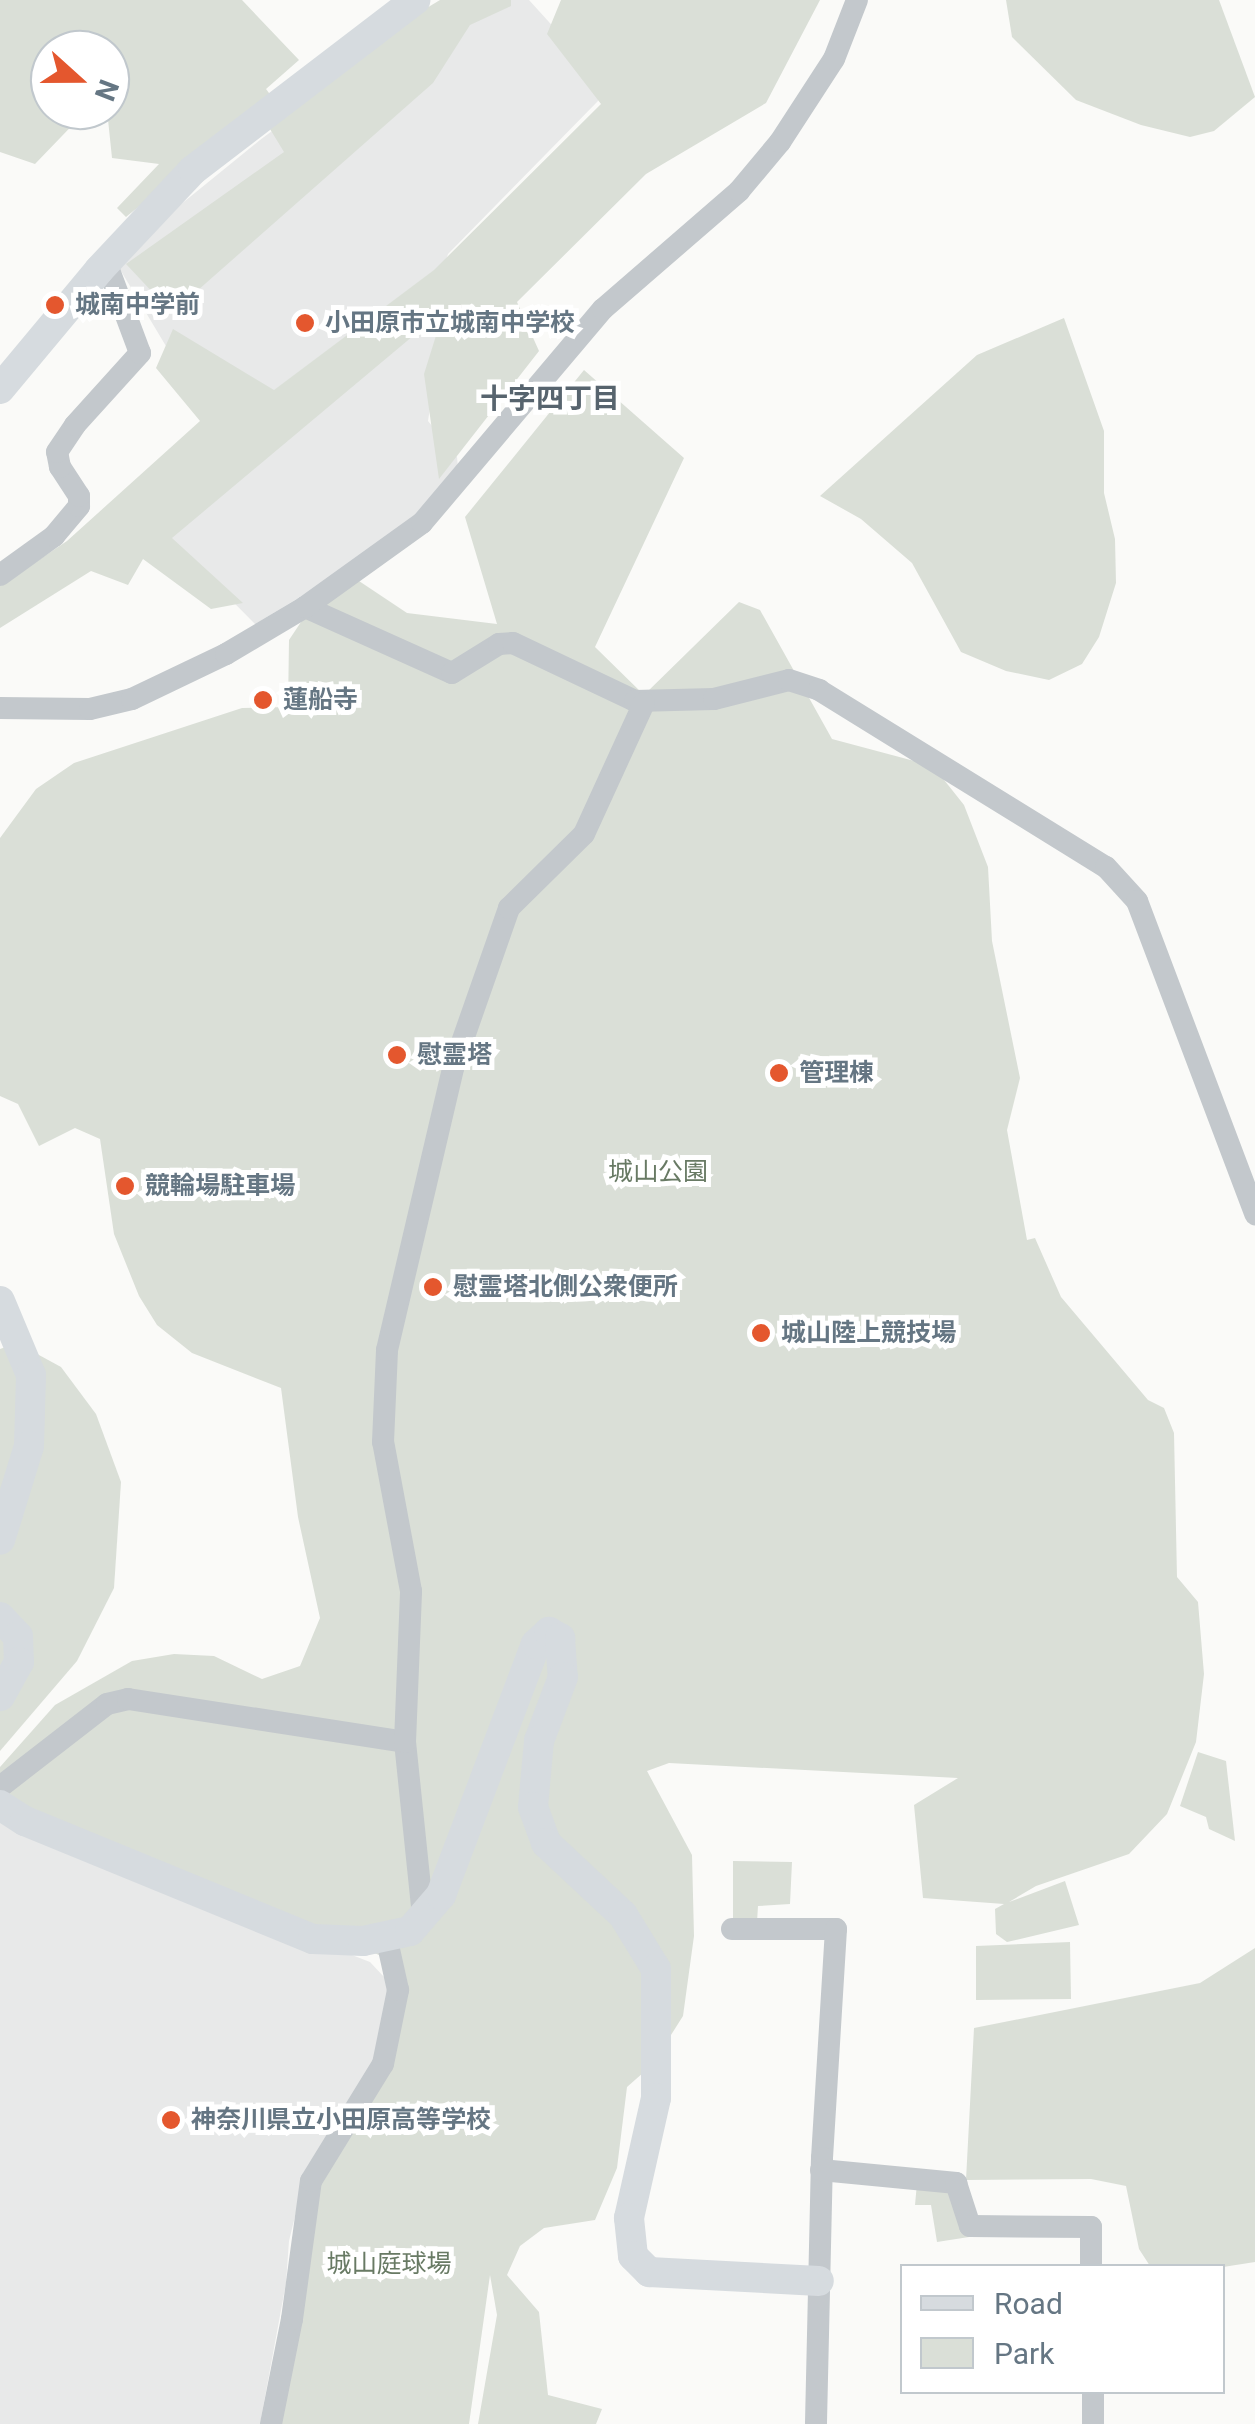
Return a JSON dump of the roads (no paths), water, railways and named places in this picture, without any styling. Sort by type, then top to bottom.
[{"type":"street","points":[[0,390],[106,262],[193,170],[391,14],[415,0]]},
{"type":"street","points":[[0,708],[90,709],[132,699],[226,654],[305,607],[422,523],[603,308],[739,191],[780,142],[834,59],[856,0]]},
{"type":"street","points":[[0,575],[54,536],[79,506],[79,496],[60,467],[57,452],[75,425],[140,354],[106,262]]},
{"type":"street","points":[[305,607],[452,674],[499,644],[512,643],[623,698],[644,702],[714,699],[788,680],[819,690],[1126,884],[1182,1014],[1255,1214]]},
{"type":"street","points":[[423,1916],[405,1742],[412,1591],[383,1442],[387,1350],[453,1068],[508,908],[584,834],[644,702]]},
{"type":"street","points":[[0,1301],[31,1374],[30,1446],[0,1540]]},
{"type":"street","points":[[0,1617],[18,1636],[19,1662],[0,1696]]},
{"type":"street","points":[[0,1804],[25,1821],[313,1939],[363,1941],[410,1930],[441,1895],[462,1846],[522,1672],[536,1644],[549,1632],[560,1638],[562,1677],[539,1741],[533,1807],[546,1843],[623,1915],[656,1969],[656,2098],[629,2218],[632,2256],[649,2272],[819,2280]]},
{"type":"street","points":[[0,1786],[106,1704],[128,1699],[405,1742]]},
{"type":"street","points":[[732,1929],[836,1929],[821,2170],[816,2424]]},
{"type":"street","points":[[271,2424],[292,2319],[311,2181],[383,2064],[398,1990],[386,1936]]},
{"type":"street","points":[[821,2170],[956,2183],[970,2226],[1091,2227],[1092,2264]]},
{"type":"street","points":[[1093,2394],[1093,2424]]},
{"type":"place","name":"城南中学前","points":[[55,305]]},
{"type":"place","name":"小田原市立城南中学校","points":[[305,323]]},
{"type":"place","name":"蓮船寺","points":[[263,700]]},
{"type":"place","name":"慰霊塔","points":[[397,1055]]},
{"type":"place","name":"管理棟","points":[[779,1073]]},
{"type":"place","name":"競輪場駐車場","points":[[125,1186]]},
{"type":"place","name":"慰霊塔北側公衆便所","points":[[433,1287]]},
{"type":"place","name":"城山陸上競技場","points":[[761,1333]]},
{"type":"place","name":"神奈川県立小田原高等学校","points":[[171,2120]]},
{"type":"district","name":"十字四丁目","points":[[550,399]]},
{"type":"park label","name":"城山公園","points":[[658,1172]]},
{"type":"park label","name":"城山庭球場","points":[[389,2264]]}]
